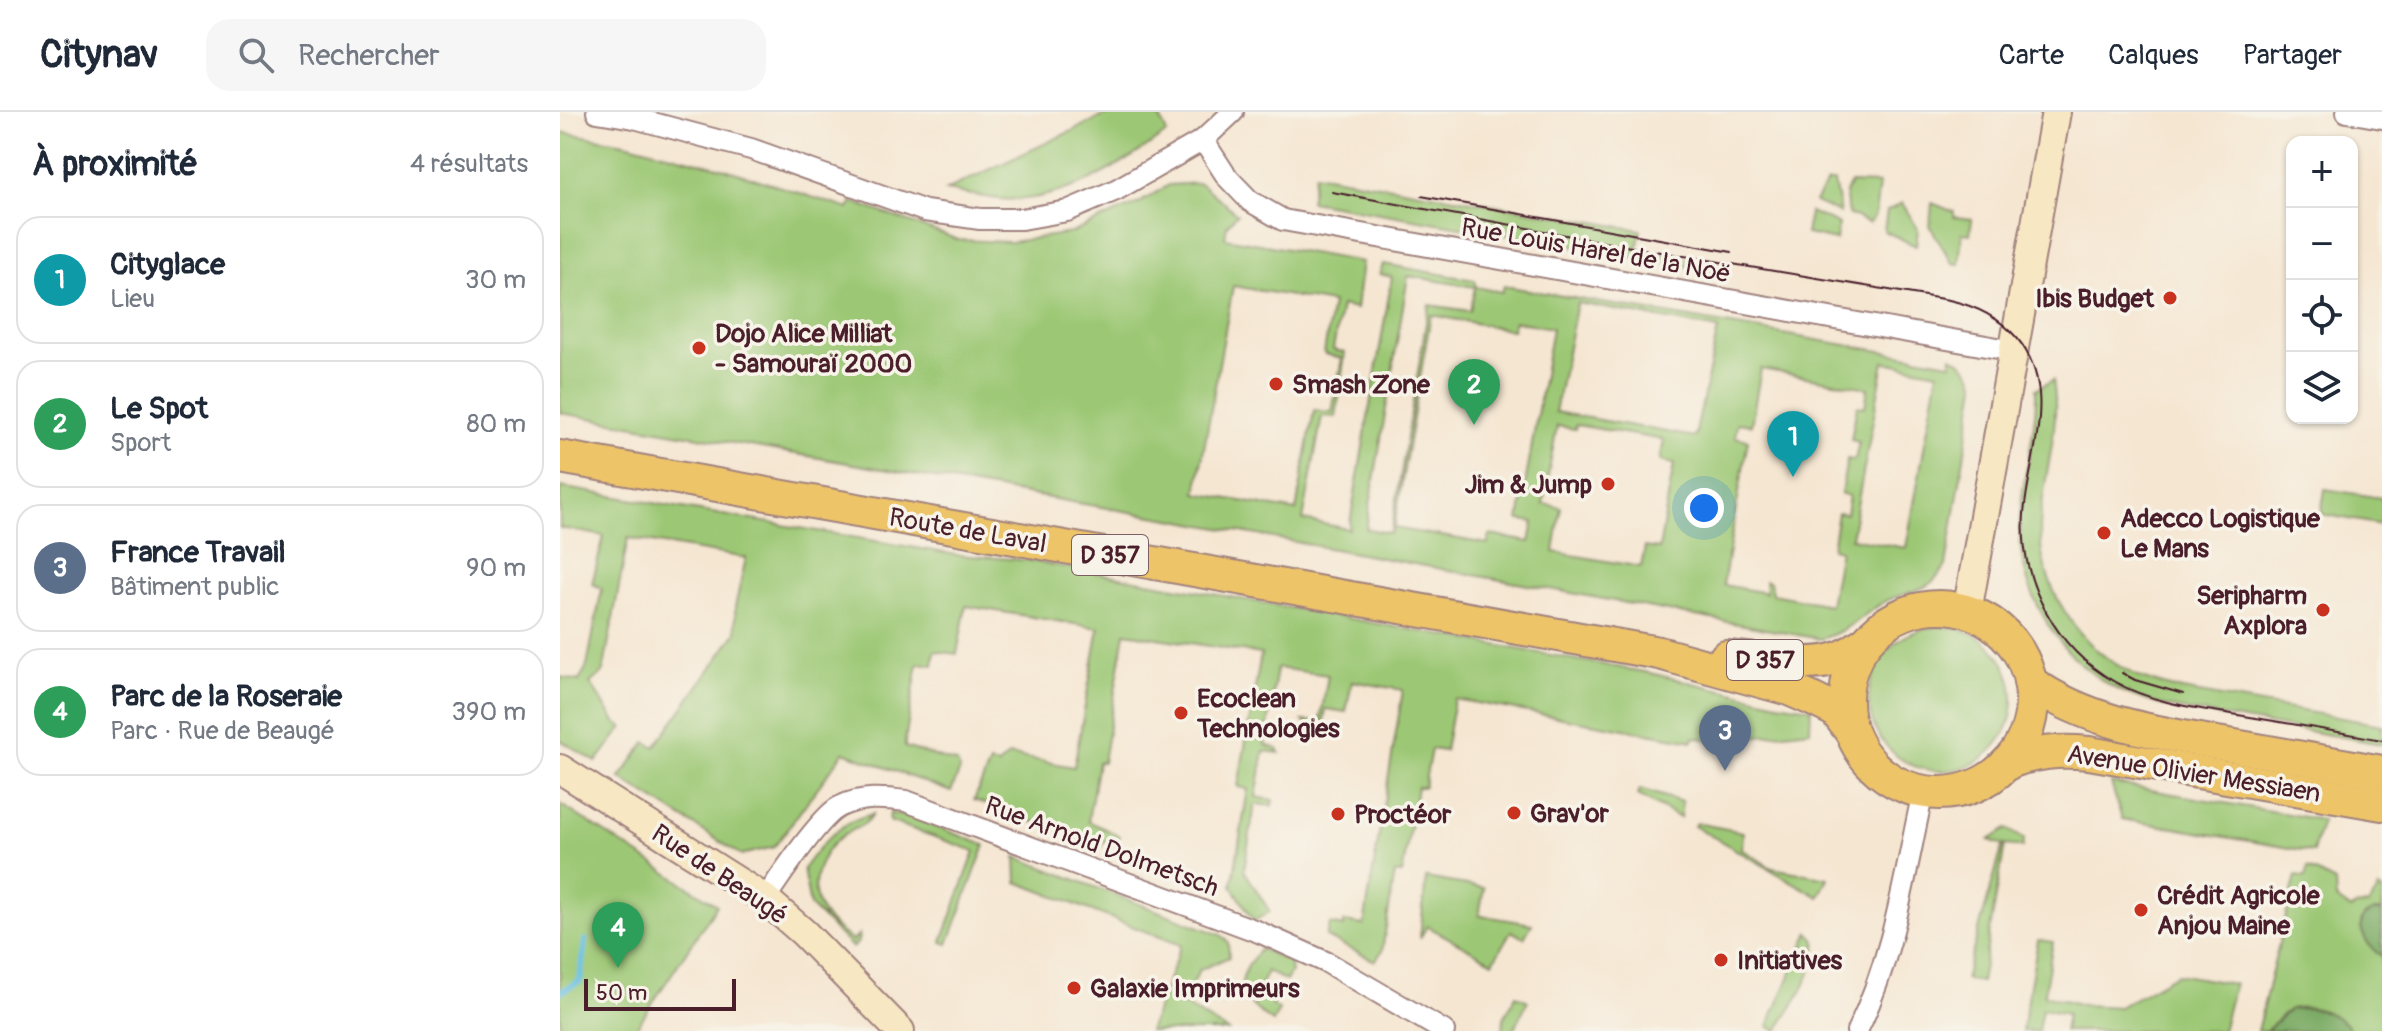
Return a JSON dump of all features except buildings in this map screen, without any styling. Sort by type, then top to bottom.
[{"type":"main road","name":"Route de Laval","points":[[560,457],[1659,653],[1789,689],[1836,711],[1850,730]]},
{"type":"main road","points":[[1941,607],[1967,612],[1986,620],[2005,635],[2020,655],[2030,682],[2030,721],[2023,739],[2007,763],[1997,773],[1973,787],[1944,794],[1900,785],[1880,773],[1861,753],[1850,730],[1845,703],[1852,666],[1866,642],[1891,621],[1915,610],[1941,607]]},
{"type":"main road","name":"Route de Laval","points":[[1659,653],[1799,662],[1839,658],[1866,642]]},
{"type":"main road","name":"Avenue Olivier Messiaen","points":[[2030,682],[2071,707],[2125,725],[2382,772]]},
{"type":"main road","name":"Avenue Olivier Messiaen","points":[[2007,763],[2029,755],[2056,751],[2089,753],[2382,804]]},
{"type":"street","points":[[597,112],[634,118],[751,149],[925,211],[980,219],[1022,219],[1067,211],[1116,190],[1203,140],[1233,112]]},
{"type":"street","points":[[1967,612],[2056,112]]},
{"type":"street","points":[[2347,112],[2382,118]]},
{"type":"street","name":"Rue Louis Harel de la Noë","points":[[1203,140],[1227,177],[1250,201],[1283,220],[2014,351]]},
{"type":"street","name":"Rue de Beaugé","points":[[560,769],[765,899],[804,933],[900,1031]]},
{"type":"street","points":[[1857,1031],[1884,963],[1923,792]]},
{"type":"street","name":"Rue Arnold Dolmetsch","points":[[765,899],[823,820],[838,807],[881,797],[906,801],[1259,932],[1328,963],[1444,1031]]},
{"type":"green space","points":[[1112,112],[1152,112],[1159,116],[1167,133],[1104,173],[1051,194],[1011,200],[946,190]]},
{"type":"green space","points":[[560,132],[625,143],[722,168],[849,209],[853,202],[959,240],[1011,242],[1071,233],[1139,203],[1169,185],[1200,183],[1237,214],[1227,225],[1225,238],[1362,262],[1356,309],[1341,306],[1333,350],[1345,353],[1336,417],[1322,416],[1303,520],[1349,529],[1392,277],[1380,274],[1383,264],[1475,280],[1476,287],[1502,292],[1504,286],[1951,363],[1952,356],[1967,368],[1976,385],[1946,566],[1928,585],[1886,601],[1847,627],[1820,639],[1176,520],[560,413]],"holes":[[[1408,276],[1475,287],[1470,311],[1429,305],[1391,533],[1366,529]],[[1233,286],[1332,303],[1324,354],[1342,358],[1332,412],[1314,410],[1296,511],[1196,493]],[[1577,303],[1718,329],[1695,437],[1555,412]],[[1431,315],[1512,330],[1514,321],[1552,328],[1519,520],[1534,522],[1530,542],[1490,535],[1488,544],[1394,528]],[[1884,362],[1938,372],[1906,548],[1851,538]],[[1761,369],[1868,388],[1865,407],[1857,406],[1851,440],[1859,442],[1855,460],[1847,459],[1841,494],[1849,496],[1846,514],[1838,513],[1832,548],[1840,550],[1830,605],[1772,594],[1770,582],[1765,581],[1766,593],[1723,585],[1748,440],[1735,437],[1737,423],[1751,425]],[[1576,425],[1664,440],[1660,461],[1674,464],[1659,549],[1645,547],[1641,567],[1554,552],[1561,507],[1543,504],[1557,426],[1575,429]]]},
{"type":"green space","points":[[1315,174],[1641,230],[1637,250],[1727,266],[1726,273],[1310,201]]},
{"type":"green space","points":[[1827,182],[1834,182],[1840,213],[1815,202]]},
{"type":"green space","points":[[1851,183],[1879,184],[1875,215],[1869,223],[1849,215],[1845,194]]},
{"type":"green space","points":[[1902,203],[1918,229],[1916,246],[1884,231],[1887,211]]},
{"type":"green space","points":[[1932,203],[1954,212],[1954,217],[1972,219],[1970,234],[1962,233],[1959,264],[1952,263],[1930,226]]},
{"type":"green space","points":[[1810,212],[1838,224],[1836,240],[1806,234]]},
{"type":"green space","points":[[2053,380],[2054,431],[2040,538],[2050,583],[2073,624],[2088,641],[2124,669],[2160,684],[2382,725],[2382,744],[2163,706],[2113,687],[2068,651],[2040,611],[2024,565],[2020,541],[2020,516],[2036,389]]},
{"type":"green space","points":[[560,487],[957,555],[1026,560],[1650,673],[1811,708],[1810,730],[1716,741],[1694,737],[1693,741],[1454,699],[1445,751],[1431,749],[1424,787],[1417,787],[1402,874],[1395,873],[1382,951],[1375,961],[1326,937],[1330,924],[1344,927],[1344,922],[1364,925],[1403,690],[1352,681],[1346,712],[1326,709],[1323,727],[1307,725],[1303,721],[1320,722],[1328,675],[1277,668],[1265,745],[1278,749],[1280,753],[1264,751],[1256,797],[1273,800],[1272,806],[1255,804],[1244,870],[1270,912],[1254,921],[1232,886],[1248,789],[1238,787],[1261,654],[1125,633],[1103,762],[1098,762],[1088,821],[1120,836],[1116,845],[1104,841],[1101,847],[974,800],[990,763],[998,765],[1009,755],[1074,767],[1099,628],[966,606],[957,654],[935,651],[933,665],[918,663],[905,741],[905,747],[957,763],[960,770],[951,792],[844,752],[774,847],[741,855],[620,778],[646,742],[655,747],[736,633],[735,607],[746,558],[628,538],[603,673],[590,683],[616,723],[623,727],[596,762],[560,740],[560,677],[579,681],[587,666],[602,588],[592,584],[604,536],[560,528]]},
{"type":"green space","points":[[2325,489],[2382,498],[2382,525],[2321,514]]},
{"type":"green space","points":[[1941,627],[1969,632],[1992,648],[2008,671],[2013,699],[2008,727],[1992,750],[1969,766],[1941,771],[1913,766],[1890,750],[1874,727],[1869,699],[1874,671],[1890,648],[1913,632]]},
{"type":"green space","points":[[2111,783],[2322,820],[2313,852],[2122,819]]},
{"type":"green space","points":[[1640,789],[1682,802],[1680,818],[1638,795]]},
{"type":"green space","points":[[560,804],[717,905],[634,1031],[560,1031]]},
{"type":"green space","points":[[890,813],[911,817],[985,845],[948,944],[942,942],[975,851],[889,821]]},
{"type":"green space","points":[[873,814],[867,822],[834,843],[821,862],[815,883],[818,905],[827,919],[852,941],[859,935],[853,948],[810,906],[803,869],[841,828]]},
{"type":"green space","points":[[1696,823],[1743,832],[1742,849],[1772,868],[1828,878],[1819,897],[1694,826]]},
{"type":"green space","points":[[2007,829],[2024,839],[2023,847],[2005,845],[1981,982],[1965,979],[2003,845],[1989,840]]},
{"type":"green space","points":[[1016,857],[1221,935],[1228,942],[1229,957],[1199,970],[1184,1005],[1228,1031],[1149,1031],[1181,945],[1017,882]]},
{"type":"green space","points":[[2308,868],[2335,882],[2336,899],[2352,910],[2368,905],[2379,889],[2382,891],[2382,911],[2364,916],[2361,929],[2369,944],[2382,956],[2382,1029],[2351,1031],[2332,1015],[2316,1009],[2299,1008],[2284,1013],[2266,1031],[2257,1031],[2296,876],[2305,878]]},
{"type":"green space","points":[[1426,878],[1484,888],[1479,915],[1532,924],[1524,938],[1511,931],[1493,962],[1427,926],[1420,938]]},
{"type":"green space","points":[[2382,911],[2382,956],[2366,940],[2361,926],[2367,915]]},
{"type":"green space","points":[[1809,932],[1816,946],[1815,959],[1801,992],[1777,1031],[1768,1026]]},
{"type":"green space","points":[[2038,940],[2053,942],[2044,995],[2083,1005],[2119,1007],[2177,974],[2234,984],[2222,1031],[2064,1031],[2067,1014],[2042,1009],[2038,1031],[2022,1031]]},
{"type":"green space","points":[[1260,949],[1289,961],[1291,972],[1286,981],[1267,971],[1259,988],[1276,998],[1272,1006],[1279,1010],[1273,1022],[1252,1005],[1242,989],[1245,972]]},
{"type":"green space","points":[[1516,995],[1528,1001],[1513,1031],[1503,1031],[1504,1018]]},
{"type":"green space","points":[[2309,1008],[2332,1015],[2351,1031],[2266,1031],[2290,1009]]},
{"type":"waterway","points":[[560,992],[580,981],[585,940]]},
{"type":"tram line","points":[[1332,192],[1642,249],[1949,300],[1986,313],[2017,338],[2030,358],[2037,379],[2038,423],[2024,514],[2024,539],[2035,588],[2059,632],[2075,651],[2115,682],[2159,700],[2382,740]]},
{"type":"tram line","points":[[1421,196],[1732,252]]},
{"type":"tram line","points":[[2122,673],[2183,694]]},
{"type":"place","name":"Ibis Budget","points":[[2170,298]]},
{"type":"place","name":"Dojo Alice Milliat - Samouraï 2000","points":[[699,348]]},
{"type":"place","name":"Smash Zone","points":[[1276,384]]},
{"type":"place","name":"Le Spot","points":[[1474,425]]},
{"type":"place","name":"Cityglace","points":[[1793,477]]},
{"type":"place","name":"Jim & Jump","points":[[1608,484]]},
{"type":"place","name":"Adecco Logistique Le Mans","points":[[2104,533]]},
{"type":"place","name":"Seripharm Axplora","points":[[2323,610]]},
{"type":"place","name":"Ecoclean Technologies","points":[[1181,713]]},
{"type":"place","name":"France Travail","points":[[1725,771]]},
{"type":"place","name":"Grav'or","points":[[1514,813]]},
{"type":"place","name":"Proctéor","points":[[1338,814]]},
{"type":"place","name":"Crédit Agricole Anjou Maine","points":[[2141,910]]},
{"type":"place","name":"Initiatives","points":[[1721,960]]},
{"type":"place","name":"Parc de la Roseraie","points":[[618,968]]},
{"type":"place","name":"Galaxie Imprimeurs","points":[[1074,988]]}]
